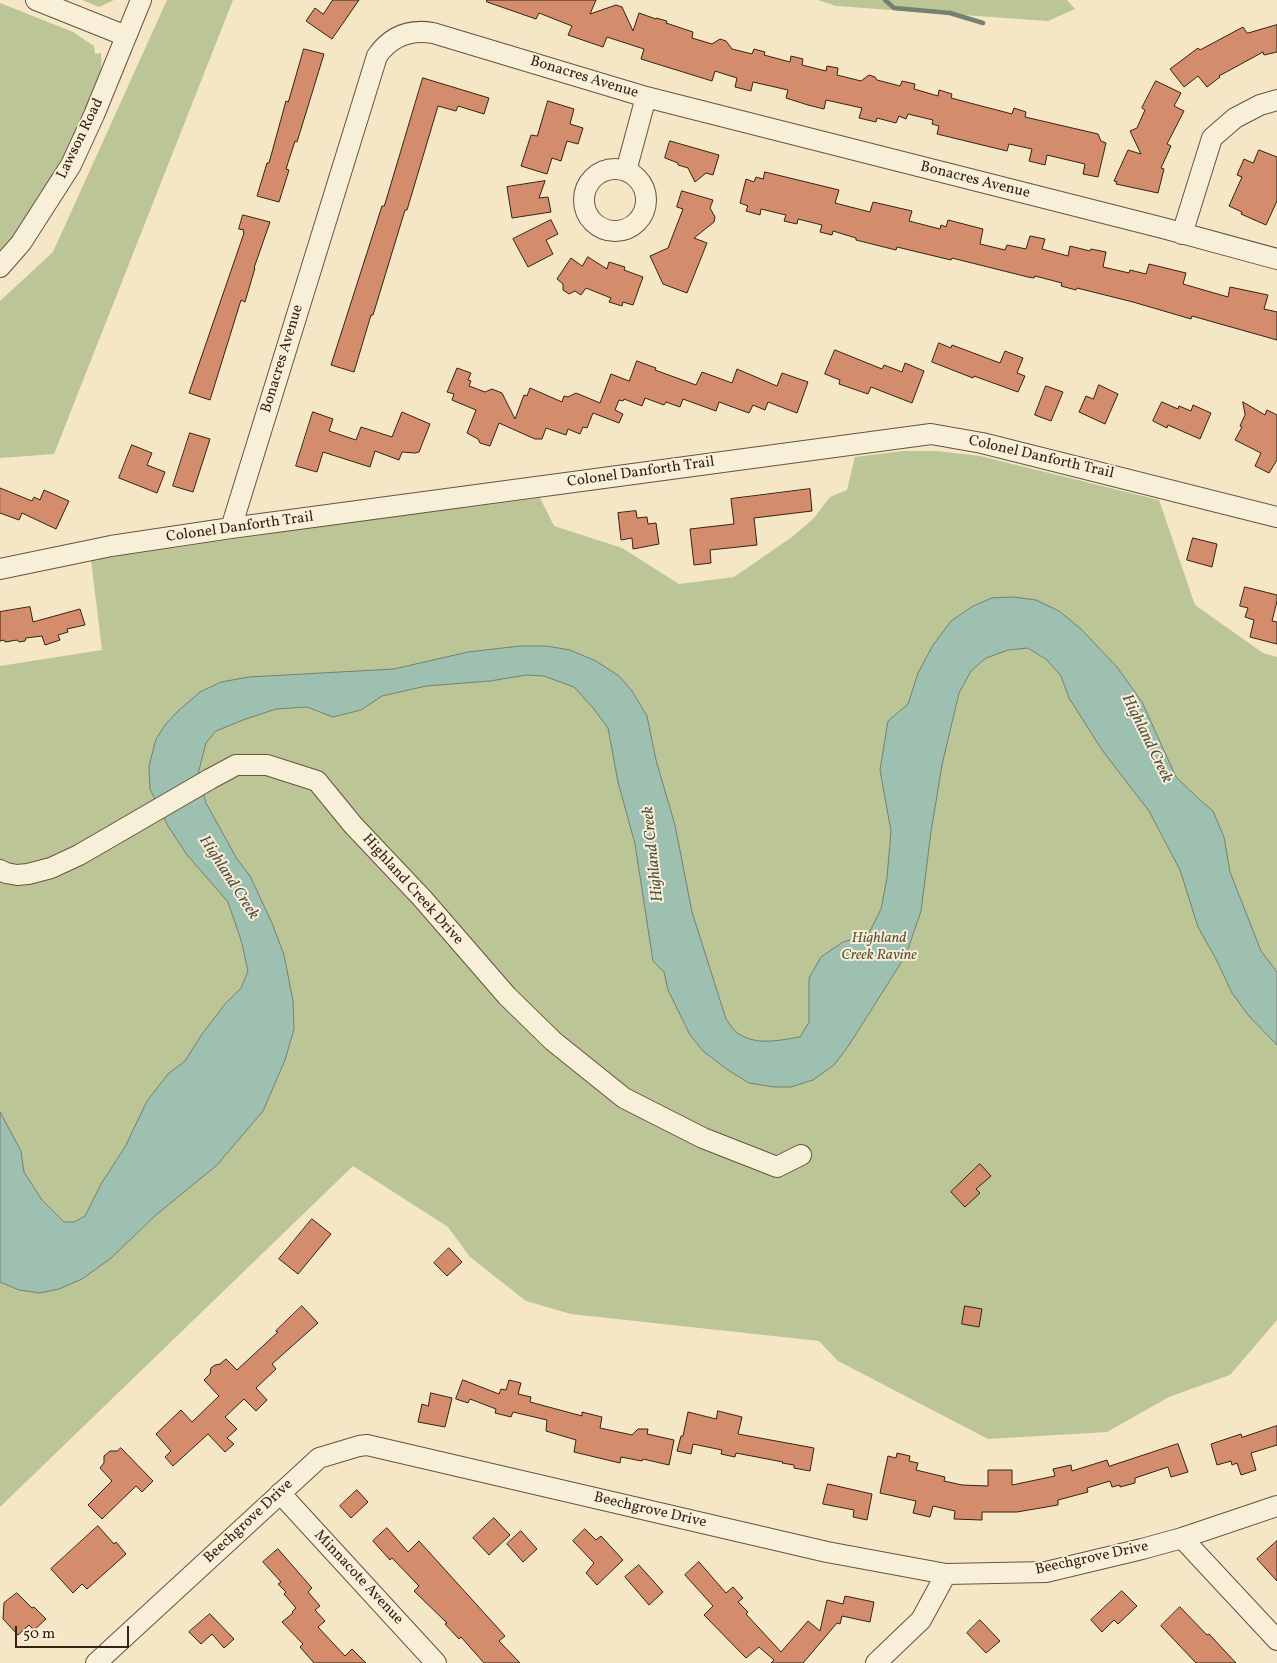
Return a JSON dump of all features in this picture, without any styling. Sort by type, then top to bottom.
[{"type":"street","points":[[36,0],[126,36]]},
{"type":"street","name":"Lawson Road","points":[[0,267],[21,243],[71,165],[94,115],[141,0]]},
{"type":"street","name":"Bonacres Avenue","points":[[231,528],[377,56],[388,42],[405,33],[423,31],[434,33],[646,97],[1277,260]]},
{"type":"street","points":[[626,171],[646,97]]},
{"type":"street","points":[[1182,234],[1212,138],[1235,118],[1260,105],[1277,100]]},
{"type":"street","name":"Colonel Danforth Trail","points":[[0,569],[110,546],[231,528],[931,434],[982,442],[1277,517]]},
{"type":"street","name":"Highland Creek Drive","points":[[0,870],[17,875],[51,868],[79,855],[236,765],[267,765],[317,780],[353,825],[422,898],[506,996],[553,1041],[624,1098],[703,1138],[777,1166],[801,1155]]},
{"type":"street","name":"Beechgrove Drive","points":[[96,1663],[319,1458],[359,1446],[367,1445],[827,1552],[946,1574],[1046,1572],[1182,1538],[1277,1506]]},
{"type":"street","name":"Minnacote Avenue","points":[[280,1493],[436,1663]]},
{"type":"street","points":[[1182,1538],[1277,1640]]},
{"type":"street","points":[[876,1663],[921,1620],[946,1574]]},
{"type":"green space","points":[[82,0],[114,0],[99,7]]},
{"type":"green space","points":[[167,0],[233,0],[54,454],[0,458],[0,301],[53,252]]},
{"type":"green space","points":[[818,0],[1067,0],[1075,9],[1048,21],[836,6]]},
{"type":"green space","points":[[0,3],[73,32],[94,46],[95,54],[101,53],[101,62],[100,74],[94,92],[58,168],[25,222],[0,251]]},
{"type":"green space","name":"Highland Creek Ravine","points":[[903,451],[937,451],[980,456],[1159,500],[1195,605],[1263,653],[1277,657],[1277,1320],[1230,1375],[1169,1397],[1107,1432],[988,1439],[838,1361],[819,1341],[571,1314],[526,1301],[470,1257],[448,1227],[353,1166],[0,1507],[0,666],[102,650],[91,560],[338,524],[540,498],[554,526],[622,548],[679,584],[734,577],[792,537],[813,519],[830,497],[847,490],[855,457]]},
{"type":"water","name":"Highland Creek","points":[[1014,597],[1036,600],[1059,611],[1081,629],[1117,667],[1142,702],[1176,777],[1213,811],[1224,837],[1230,872],[1261,951],[1277,972],[1277,1045],[1248,1015],[1232,993],[1198,927],[1180,870],[1149,811],[1102,750],[1069,698],[1061,676],[1047,660],[1028,648],[1008,650],[986,658],[971,671],[959,693],[942,765],[921,911],[906,955],[849,1045],[834,1065],[813,1080],[791,1087],[774,1087],[749,1083],[703,1051],[690,1035],[668,990],[664,972],[653,961],[635,844],[618,782],[608,728],[574,687],[544,676],[527,675],[490,681],[426,686],[382,696],[361,710],[333,717],[307,707],[276,709],[216,731],[206,743],[198,774],[206,803],[237,859],[250,876],[272,923],[284,955],[293,1001],[294,1029],[285,1060],[263,1111],[217,1165],[156,1215],[110,1259],[82,1279],[59,1289],[40,1293],[19,1290],[0,1282],[0,1112],[21,1151],[24,1172],[42,1200],[64,1222],[74,1222],[85,1216],[101,1184],[125,1147],[147,1101],[168,1074],[185,1061],[202,1034],[225,1004],[241,988],[248,971],[241,940],[228,902],[187,855],[168,826],[150,789],[149,766],[156,739],[165,725],[178,711],[200,692],[221,682],[249,677],[394,669],[468,652],[520,646],[546,646],[570,650],[596,661],[619,676],[632,691],[647,716],[656,760],[675,825],[692,912],[726,1019],[735,1031],[746,1038],[761,1041],[777,1041],[800,1037],[809,1022],[809,978],[821,957],[843,942],[868,935],[881,909],[887,878],[891,831],[880,770],[888,721],[908,704],[918,673],[933,645],[951,621],[973,606],[992,598]]},
{"type":"building","points":[[333,0],[359,0],[332,39],[306,21],[315,8],[323,14]]},
{"type":"building","points":[[487,0],[596,0],[590,14],[616,5],[622,7],[633,31],[639,13],[667,21],[666,23],[693,32],[692,38],[712,44],[720,39],[726,41],[732,49],[752,54],[754,49],[765,52],[764,55],[790,62],[791,56],[803,59],[802,65],[826,71],[827,66],[838,68],[837,75],[861,81],[869,75],[877,80],[900,86],[902,81],[915,84],[914,89],[938,96],[939,90],[952,94],[951,98],[1012,114],[1014,108],[1026,112],[1025,117],[1098,134],[1101,141],[1106,143],[1098,177],[1083,174],[1085,164],[1047,155],[1045,165],[1029,161],[1032,149],[1009,144],[1007,151],[937,134],[939,126],[932,124],[933,120],[908,114],[906,119],[899,116],[896,123],[877,118],[876,122],[859,118],[862,108],[826,100],[824,109],[786,98],[788,90],[753,82],[751,91],[735,87],[737,78],[715,71],[712,81],[641,59],[644,49],[607,37],[603,47],[568,35],[572,26],[539,13],[536,19],[487,2]]},
{"type":"building","points":[[1277,25],[1277,52],[1264,55],[1263,52],[1219,76],[1207,87],[1198,76],[1184,87],[1170,69],[1198,48],[1200,50],[1243,27],[1247,33]]},
{"type":"building","points":[[304,49],[324,54],[297,142],[295,141],[286,169],[289,170],[279,202],[257,196]]},
{"type":"building","points":[[423,78],[489,98],[484,114],[458,106],[456,111],[438,106],[407,210],[405,210],[354,372],[331,365],[382,206],[384,206]]},
{"type":"building","points":[[1156,81],[1181,93],[1174,106],[1184,111],[1167,144],[1171,146],[1161,168],[1164,169],[1158,193],[1116,184],[1117,182],[1114,181],[1128,150],[1141,154],[1130,131],[1137,128],[1145,110],[1142,108]]},
{"type":"building","points":[[548,101],[574,109],[570,124],[583,128],[578,144],[567,141],[561,161],[552,158],[547,174],[521,166],[531,135],[537,136]]},
{"type":"building","points":[[670,141],[719,155],[713,175],[706,173],[695,182],[688,168],[665,158]]},
{"type":"building","points":[[1259,150],[1277,157],[1277,201],[1266,225],[1241,214],[1242,212],[1229,206],[1242,177],[1237,175],[1244,159],[1253,163]]},
{"type":"building","points":[[765,172],[839,190],[835,203],[870,212],[873,202],[912,211],[909,221],[940,229],[941,225],[946,227],[948,220],[983,229],[980,244],[1005,250],[1007,245],[1026,249],[1030,236],[1045,239],[1042,249],[1068,256],[1070,246],[1090,251],[1091,249],[1106,252],[1103,267],[1129,273],[1130,270],[1146,274],[1149,264],[1186,273],[1183,284],[1228,297],[1230,287],[1268,295],[1264,309],[1277,312],[1277,340],[1192,316],[1191,319],[1133,302],[1077,288],[1076,290],[1061,286],[1062,283],[1035,276],[1034,278],[1028,277],[952,258],[951,260],[897,247],[896,250],[856,240],[856,238],[833,231],[832,235],[820,232],[822,225],[798,219],[797,224],[784,221],[786,215],[761,209],[760,215],[746,211],[748,206],[740,203],[746,179],[754,182],[756,177],[763,179]]},
{"type":"building","points":[[545,181],[539,198],[548,197],[551,212],[512,218],[507,187]]},
{"type":"building","points":[[682,191],[713,200],[710,208],[715,217],[714,222],[694,238],[707,243],[687,293],[663,284],[650,256],[668,248],[683,209],[677,207]]},
{"type":"building","points":[[243,215],[270,222],[254,268],[245,302],[241,300],[210,400],[189,393],[244,233],[244,230],[239,229]]},
{"type":"building","points":[[551,220],[558,234],[546,240],[553,254],[528,267],[513,239]]},
{"type":"building","points":[[588,257],[607,269],[609,262],[625,267],[624,270],[643,277],[633,305],[623,302],[622,306],[609,302],[611,298],[586,288],[581,295],[575,291],[569,294],[563,290],[563,284],[557,279],[571,258],[582,266]]},
{"type":"building","points":[[939,343],[951,348],[952,345],[1000,363],[1005,351],[1023,358],[1017,373],[1025,376],[1018,392],[974,376],[973,378],[932,362]]},
{"type":"building","points":[[835,350],[882,369],[884,365],[902,372],[905,363],[924,371],[912,403],[871,387],[868,394],[839,384],[840,380],[825,374]]},
{"type":"building","points":[[637,361],[656,368],[655,370],[696,385],[702,372],[732,383],[737,369],[777,386],[782,373],[808,382],[797,413],[768,402],[765,410],[753,405],[749,413],[719,402],[716,411],[683,399],[680,407],[666,402],[664,405],[645,398],[642,406],[624,399],[623,401],[619,400],[615,410],[623,414],[619,423],[593,413],[587,428],[583,427],[580,434],[568,429],[566,435],[546,428],[542,439],[535,439],[499,423],[490,446],[480,443],[478,439],[467,433],[476,410],[452,400],[454,394],[447,392],[457,368],[471,373],[468,380],[471,381],[469,386],[485,392],[492,389],[502,393],[515,419],[524,395],[527,396],[530,388],[562,402],[564,396],[568,397],[576,393],[600,403],[611,374],[629,381]]},
{"type":"building","points":[[1099,385],[1118,394],[1105,424],[1079,412],[1086,396],[1093,399]]},
{"type":"building","points":[[1046,386],[1063,392],[1051,421],[1035,415]]},
{"type":"building","points":[[1162,402],[1178,409],[1179,406],[1191,411],[1193,405],[1211,413],[1200,439],[1168,425],[1167,428],[1153,421]]},
{"type":"building","points":[[1243,402],[1265,415],[1267,410],[1277,415],[1277,460],[1269,473],[1255,466],[1261,453],[1235,440],[1242,427],[1240,426],[1245,415]]},
{"type":"building","points":[[313,412],[333,419],[329,431],[356,440],[361,427],[392,437],[402,412],[430,424],[419,452],[402,452],[399,460],[375,451],[370,467],[323,452],[317,472],[296,466]]},
{"type":"building","points":[[190,433],[210,439],[193,492],[173,486]]},
{"type":"building","points":[[132,445],[152,453],[147,465],[165,472],[157,493],[119,478]]},
{"type":"building","points":[[0,488],[32,501],[34,497],[40,500],[44,490],[69,501],[56,529],[22,513],[19,520],[0,513]]},
{"type":"building","points":[[810,489],[812,511],[754,518],[757,545],[710,550],[711,563],[694,565],[690,529],[734,524],[731,499]]},
{"type":"building","points":[[636,511],[637,518],[647,517],[648,524],[656,523],[659,544],[633,549],[632,538],[621,540],[618,513]]},
{"type":"building","points":[[1193,538],[1217,544],[1212,567],[1187,560]]},
{"type":"building","points":[[1245,587],[1277,595],[1272,621],[1277,622],[1277,644],[1250,637],[1254,620],[1245,617],[1248,608],[1240,606]]},
{"type":"building","points":[[30,607],[33,622],[80,609],[85,625],[67,629],[68,632],[58,635],[60,640],[45,645],[42,636],[26,638],[25,641],[19,642],[17,640],[0,641],[0,612]]},
{"type":"building","points":[[980,1164],[991,1176],[976,1189],[980,1193],[965,1207],[951,1192]]},
{"type":"building","points":[[312,1219],[331,1234],[298,1274],[279,1259]]},
{"type":"building","points":[[449,1248],[462,1262],[447,1276],[434,1263]]},
{"type":"building","points":[[302,1306],[318,1323],[272,1364],[276,1369],[256,1388],[267,1400],[256,1411],[244,1399],[225,1417],[237,1429],[227,1438],[234,1444],[225,1452],[208,1434],[173,1466],[165,1457],[171,1451],[156,1434],[181,1410],[192,1422],[219,1396],[204,1380],[210,1374],[211,1368],[226,1359],[237,1370],[278,1332],[276,1331]]},
{"type":"building","points":[[965,1306],[982,1309],[979,1327],[962,1324]]},
{"type":"building","points":[[463,1380],[499,1394],[501,1389],[506,1390],[509,1380],[521,1383],[518,1394],[531,1397],[530,1402],[582,1416],[582,1412],[602,1417],[600,1428],[632,1435],[638,1429],[648,1429],[647,1434],[674,1440],[669,1465],[643,1459],[642,1461],[621,1457],[620,1463],[574,1452],[576,1440],[546,1431],[547,1420],[513,1412],[511,1417],[495,1413],[496,1409],[470,1399],[468,1403],[456,1399]]},
{"type":"building","points":[[431,1393],[452,1398],[445,1427],[418,1422],[422,1404],[428,1406]]},
{"type":"building","points":[[718,1411],[742,1417],[738,1434],[814,1448],[810,1471],[794,1468],[794,1465],[783,1462],[736,1453],[735,1457],[721,1454],[722,1450],[693,1444],[691,1454],[677,1451],[681,1436],[683,1436],[688,1412],[716,1419]]},
{"type":"building","points":[[1277,1426],[1277,1445],[1251,1453],[1256,1470],[1241,1475],[1237,1463],[1232,1465],[1231,1461],[1217,1465],[1211,1444],[1241,1434],[1242,1437]]},
{"type":"building","points":[[1178,1444],[1188,1472],[1171,1477],[1168,1467],[1135,1478],[1135,1483],[1120,1487],[1120,1485],[1112,1487],[1110,1481],[1087,1488],[1088,1492],[1058,1500],[1058,1505],[1017,1512],[982,1512],[982,1520],[954,1519],[955,1511],[933,1506],[930,1517],[913,1513],[916,1501],[880,1493],[888,1456],[896,1458],[897,1453],[910,1456],[909,1461],[918,1463],[916,1470],[945,1477],[944,1481],[962,1485],[988,1486],[988,1470],[1012,1470],[1012,1485],[1055,1476],[1053,1469],[1071,1465],[1072,1471],[1107,1460],[1109,1466]]},
{"type":"building","points":[[121,1448],[153,1481],[142,1492],[136,1486],[102,1519],[88,1505],[112,1481],[100,1468],[104,1463],[104,1456],[110,1451],[117,1451]]},
{"type":"building","points":[[828,1484],[872,1494],[867,1520],[853,1517],[854,1510],[823,1504]]},
{"type":"building","points":[[357,1490],[368,1502],[351,1518],[340,1506]]},
{"type":"building","points":[[494,1518],[510,1535],[489,1555],[473,1538]]},
{"type":"building","points":[[98,1526],[126,1554],[87,1589],[82,1584],[73,1593],[51,1569]]},
{"type":"building","points":[[387,1528],[408,1552],[419,1541],[505,1636],[499,1641],[520,1663],[484,1663],[461,1637],[459,1639],[445,1624],[447,1623],[414,1591],[419,1586],[392,1558],[390,1560],[373,1541]]},
{"type":"building","points":[[585,1529],[596,1540],[601,1536],[623,1560],[597,1585],[586,1573],[594,1563],[573,1541]]},
{"type":"building","points":[[521,1531],[537,1549],[523,1562],[507,1544]]},
{"type":"building","points":[[1277,1541],[1277,1581],[1257,1559]]},
{"type":"building","points":[[278,1549],[312,1588],[308,1592],[320,1606],[315,1610],[325,1621],[318,1627],[345,1656],[352,1649],[366,1663],[314,1663],[300,1647],[303,1644],[282,1622],[296,1608],[284,1594],[286,1592],[278,1584],[281,1582],[263,1562]]},
{"type":"building","points":[[699,1562],[726,1593],[733,1587],[743,1598],[738,1602],[748,1612],[746,1614],[781,1652],[808,1621],[820,1631],[827,1600],[843,1604],[845,1596],[874,1602],[870,1622],[842,1616],[840,1624],[837,1623],[803,1663],[771,1663],[774,1660],[759,1647],[746,1658],[704,1615],[713,1606],[685,1575]]},
{"type":"building","points":[[639,1565],[663,1592],[649,1605],[625,1577]]},
{"type":"building","points":[[1122,1591],[1137,1606],[1118,1624],[1114,1620],[1102,1632],[1091,1620]]},
{"type":"building","points":[[17,1593],[46,1619],[34,1630],[29,1625],[18,1635],[3,1619],[4,1603]]},
{"type":"building","points":[[1180,1607],[1236,1663],[1196,1663],[1161,1626]]},
{"type":"building","points":[[210,1614],[234,1639],[224,1648],[212,1634],[201,1644],[189,1632]]},
{"type":"building","points":[[980,1620],[1000,1641],[986,1653],[967,1633]]},
{"type":"waterway","points":[[885,0],[894,8],[950,13],[983,23]]}]
